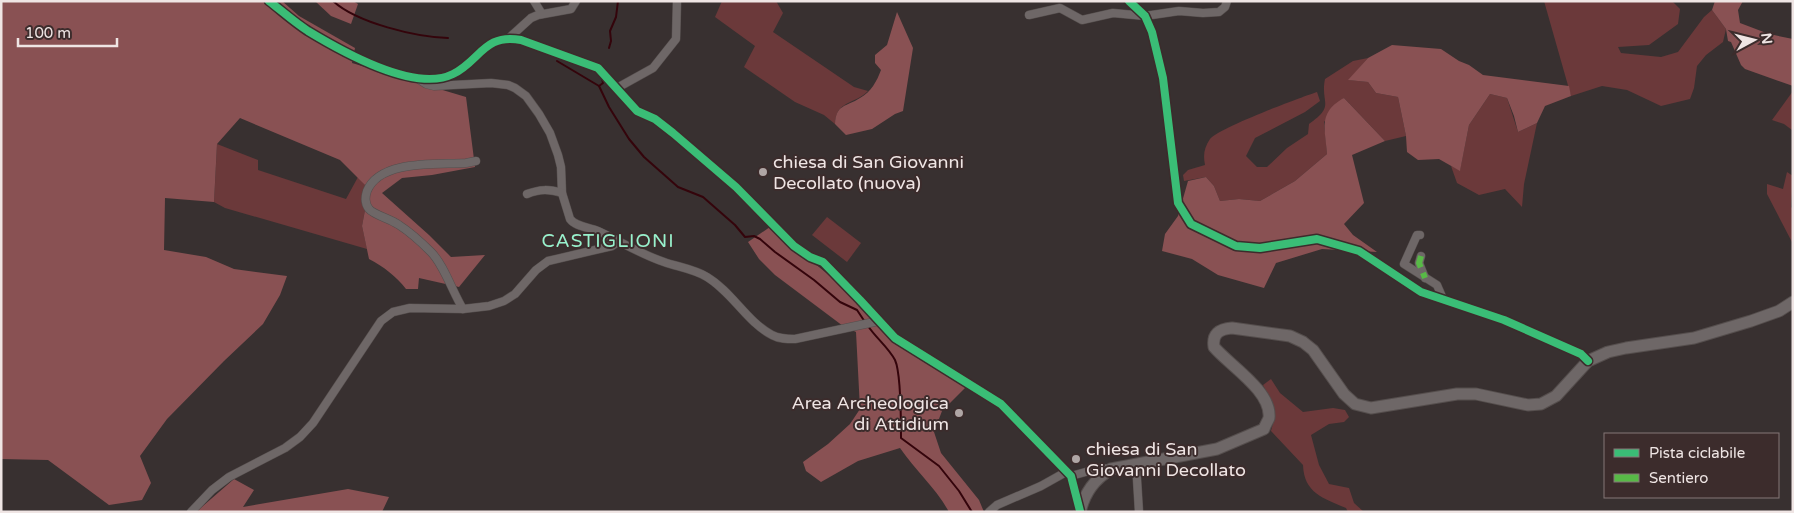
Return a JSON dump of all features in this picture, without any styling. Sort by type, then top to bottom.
[{"type":"main road","points":[[1080,512],[1084,497],[1090,488],[1099,477],[1111,468],[1217,449],[1264,428],[1268,419],[1268,410],[1263,397],[1245,376],[1214,348],[1213,340],[1216,334],[1223,328],[1290,336],[1304,342],[1317,356],[1344,394],[1355,404],[1370,408],[1467,394],[1476,394],[1528,405],[1540,404],[1556,396],[1588,361],[1608,352],[1694,338],[1713,333],[1779,311],[1793,302]]},
{"type":"street","points":[[269,1],[308,31],[378,68],[417,78],[445,77],[454,74],[488,44],[509,38],[520,40],[598,68],[637,111],[655,119],[709,163],[736,187],[794,246],[810,257],[823,262],[894,338],[1001,404],[1072,476],[1086,482],[1090,488]]},
{"type":"street","points":[[534,1],[542,14]]},
{"type":"street","points":[[509,38],[531,18],[542,14],[571,10],[576,1]]},
{"type":"street","points":[[617,88],[653,68],[676,39],[677,1]]},
{"type":"street","points":[[1129,1],[1145,16],[1152,32],[1163,78],[1178,203],[1191,224],[1236,246],[1260,248],[1317,238],[1359,251],[1421,292],[1504,320],[1580,354],[1588,361]]},
{"type":"street","points":[[1029,15],[1060,8],[1082,20],[1113,13],[1145,16],[1179,11],[1219,12],[1224,8],[1227,1]]},
{"type":"street","points":[[417,78],[426,84],[434,86],[490,83],[508,85],[520,92],[539,114],[550,133],[560,167],[562,193],[573,223],[595,230],[663,262],[706,276],[772,335],[783,339],[795,339],[877,322]]},
{"type":"street","points":[[463,309],[432,253],[400,225],[371,212],[367,208],[365,200],[368,190],[377,178],[401,166],[476,161]]},
{"type":"street","points":[[527,194],[536,190],[548,189],[562,193]]},
{"type":"street","points":[[1420,235],[1417,235],[1404,264],[1437,285],[1443,299]]},
{"type":"street","points":[[191,512],[212,490],[229,477],[285,448],[300,437],[313,423],[381,322],[393,312],[410,308],[463,309],[489,306],[504,301],[515,294],[536,270],[548,261],[612,246],[618,242]]},
{"type":"street","points":[[1421,256],[1419,263],[1425,278]]},
{"type":"street","points":[[1136,463],[1139,512]]},
{"type":"street","points":[[989,512],[997,506],[1041,486],[1090,470],[1111,468]]},
{"type":"street","points":[[1072,476],[1080,512]]},
{"type":"shaded area","points":[[1,1],[282,1],[299,16],[355,48],[352,63],[466,97],[475,167],[432,175],[402,178],[382,193],[451,257],[485,255],[459,287],[419,278],[418,289],[406,289],[389,272],[369,259],[362,226],[369,189],[340,160],[240,118],[217,144],[214,202],[165,198],[164,250],[206,257],[234,269],[287,276],[280,295],[263,324],[167,419],[140,456],[151,483],[142,500],[109,505],[48,460],[1,459]]},
{"type":"shaded area","points":[[315,1],[353,1],[358,4],[351,24],[331,16]]},
{"type":"shaded area","points":[[722,1],[776,1],[783,13],[773,32],[854,87],[868,91],[842,107],[836,116],[835,124],[824,115],[795,102],[744,67],[755,46],[715,17]]},
{"type":"shaded area","points":[[1544,1],[1672,1],[1680,9],[1678,24],[1649,45],[1618,47],[1621,53],[1661,57],[1678,52],[1704,17],[1712,10],[1726,29],[1723,42],[1706,55],[1697,66],[1694,88],[1690,99],[1661,106],[1627,90],[1602,86],[1571,96]]},
{"type":"shaded area","points":[[1715,1],[1743,1],[1738,10],[1740,23],[1769,34],[1793,39],[1793,86],[1745,69],[1741,65],[1731,42],[1728,41],[1726,29],[1712,10]]},
{"type":"shaded area","points":[[897,12],[913,48],[903,111],[872,129],[846,135],[835,124],[837,113],[843,107],[864,96],[875,82],[881,70],[875,63],[875,55],[887,45]]},
{"type":"shaded area","points":[[1392,45],[1441,49],[1483,75],[1569,86],[1571,96],[1545,106],[1537,123],[1518,132],[1507,98],[1490,94],[1469,125],[1460,171],[1439,159],[1418,160],[1407,152],[1406,136],[1398,97],[1376,93],[1368,82],[1348,80],[1368,58]]},
{"type":"shaded area","points":[[1368,58],[1349,80],[1368,82],[1376,93],[1398,97],[1406,136],[1385,141],[1344,98],[1324,122],[1327,154],[1295,181],[1260,201],[1239,199],[1220,201],[1214,186],[1206,177],[1184,181],[1183,175],[1188,170],[1205,165],[1205,149],[1210,139],[1216,134],[1260,114],[1317,92],[1320,101],[1305,112],[1255,138],[1246,156],[1257,167],[1267,167],[1287,148],[1308,134],[1309,124],[1325,108],[1325,79],[1353,61]]},
{"type":"shaded area","points":[[1793,91],[1793,133],[1784,124],[1772,120]]},
{"type":"shaded area","points":[[1490,94],[1507,98],[1518,132],[1537,123],[1524,184],[1522,207],[1505,189],[1479,195],[1457,183],[1451,166],[1460,170],[1469,125]]},
{"type":"shaded area","points":[[1344,98],[1385,141],[1352,155],[1364,203],[1344,224],[1353,235],[1377,252],[1322,249],[1276,263],[1264,288],[1218,275],[1192,259],[1162,251],[1165,234],[1178,216],[1188,181],[1206,177],[1214,186],[1220,201],[1239,199],[1260,201],[1295,181],[1327,154],[1325,122],[1327,115],[1336,103]]},
{"type":"shaded area","points":[[217,144],[258,160],[258,170],[346,199],[358,177],[369,189],[362,226],[367,249],[225,208],[214,202]]},
{"type":"shaded area","points":[[1787,172],[1793,176],[1791,207],[1793,209],[1793,244],[1767,194],[1767,184],[1783,189]]},
{"type":"shaded area","points":[[827,217],[861,243],[847,262],[812,235]]},
{"type":"shaded area","points":[[770,227],[841,285],[897,337],[971,382],[942,411],[934,432],[941,453],[979,500],[984,512],[949,512],[938,495],[900,448],[858,461],[821,482],[806,471],[803,462],[828,444],[850,424],[860,409],[856,332],[843,326],[775,275],[759,259],[748,242]]},
{"type":"shaded area","points":[[1271,379],[1280,393],[1303,412],[1333,408],[1345,410],[1349,417],[1344,422],[1329,424],[1311,435],[1319,465],[1329,484],[1349,488],[1354,503],[1364,512],[1348,512],[1346,508],[1316,493],[1307,482],[1303,465],[1271,431],[1274,418],[1273,407],[1263,385]]},
{"type":"shaded area","points":[[234,479],[254,490],[243,507],[348,489],[389,497],[382,512],[196,512]]},
{"type":"waterway","points":[[333,1],[344,9],[371,22],[404,32],[448,38]]},
{"type":"waterway","points":[[609,48],[611,41],[610,31],[616,17],[618,1]]},
{"type":"waterway","points":[[557,61],[599,86],[609,107],[629,139],[644,157],[678,187],[703,197],[735,225],[745,237],[754,236],[760,239],[840,302],[857,310],[865,322]]},
{"type":"waterway","points":[[599,86],[603,83],[602,78]]},
{"type":"waterway","points":[[868,326],[892,355],[897,366],[901,438],[939,466],[959,491],[972,512]]},
{"type":"marked path","points":[[1421,256],[1419,263],[1425,278]]},
{"type":"cycle path","points":[[269,1],[303,28],[339,49],[399,74],[419,78],[437,78],[453,74],[462,69],[490,44],[509,39],[521,40],[598,68],[637,111],[655,119],[736,187],[794,246],[810,257],[823,262],[895,338],[1001,404],[1071,476],[1080,511]]},
{"type":"cycle path","points":[[1129,1],[1145,16],[1152,32],[1163,78],[1178,203],[1191,224],[1236,246],[1260,248],[1317,239],[1359,251],[1421,292],[1504,320],[1581,354],[1588,361]]},
{"type":"place","name":"chiesa di San Giovanni Decollato (nuova)","points":[[763,172]]},
{"type":"place","name":"Area Archeologica di Attidium","points":[[959,413]]},
{"type":"place","name":"chiesa di San Giovanni Decollato","points":[[1076,459]]},
{"type":"district","name":"CASTIGLIONI","points":[[608,241]]}]
